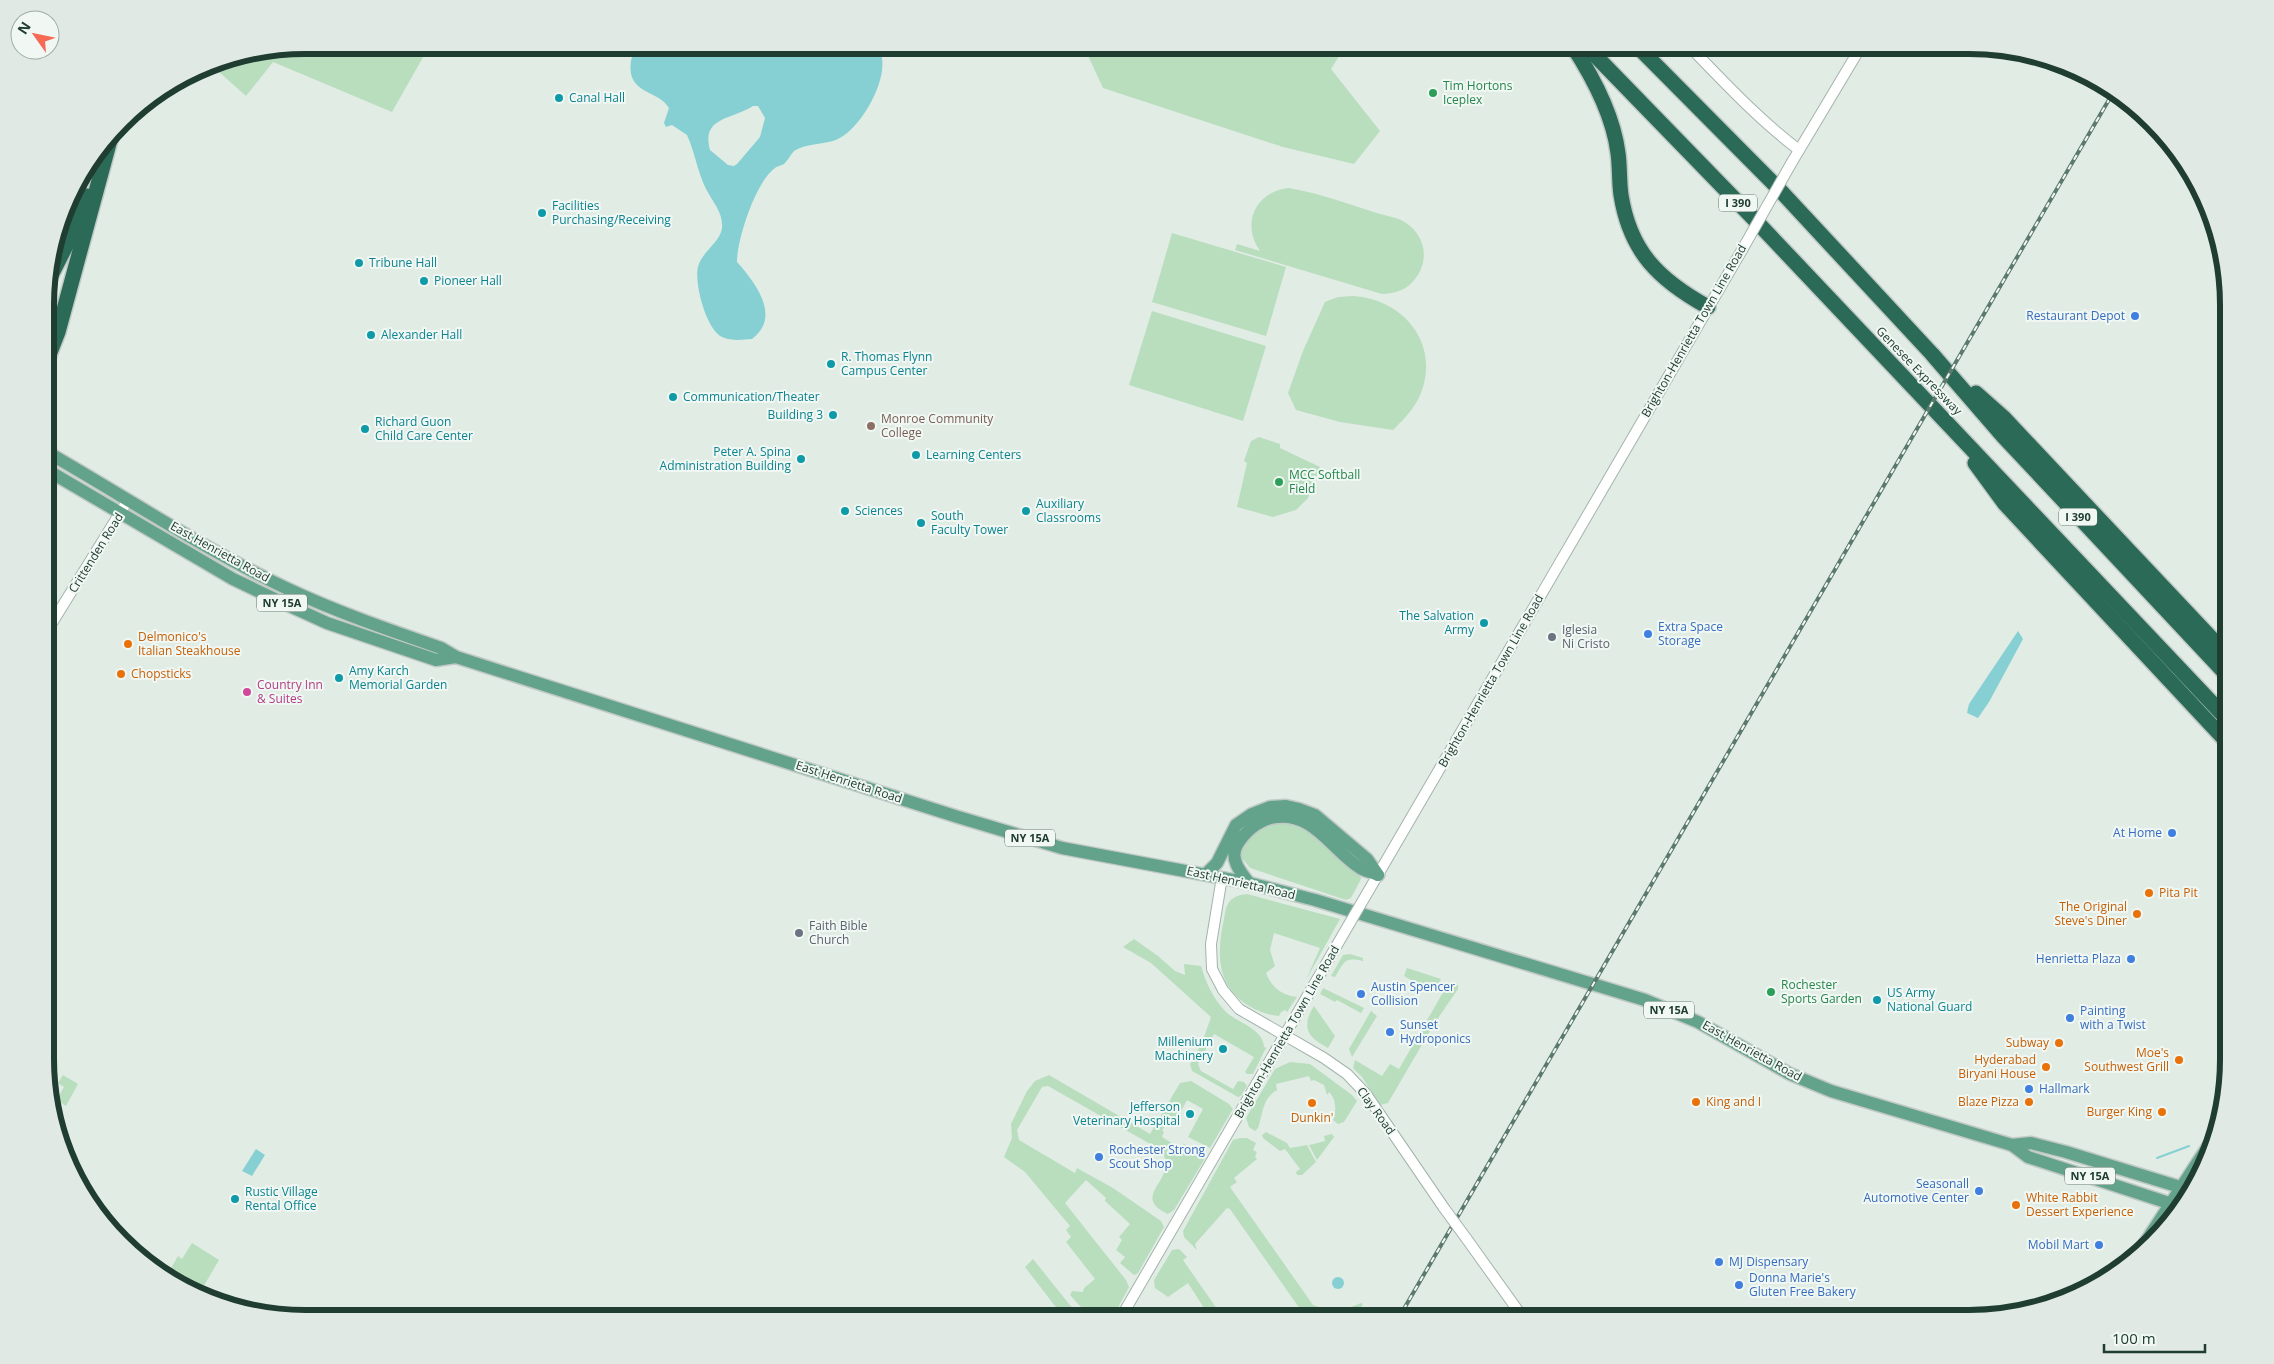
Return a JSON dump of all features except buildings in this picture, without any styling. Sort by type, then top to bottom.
[{"type":"highway","points":[[1577,54],[1600,96],[1613,131],[1618,153],[1621,194],[1626,218],[1639,250],[1664,278],[1708,307]]},
{"type":"highway","name":"Genesee Expressway","points":[[1594,54],[1943,417],[2220,711]]},
{"type":"highway","name":"Genesee Expressway","points":[[1645,54],[1776,187],[1932,354],[2003,436],[2220,667]]},
{"type":"highway","points":[[54,342],[107,150]]},
{"type":"highway","points":[[58,260],[78,220],[96,165]]},
{"type":"highway","points":[[1932,354],[2003,417],[2220,647]]},
{"type":"highway","points":[[1943,417],[2005,504],[2178,692],[2220,735]]},
{"type":"highway","points":[[2184,608],[2220,640]]},
{"type":"highway","points":[[2178,692],[2220,746]]},
{"type":"main road","name":"East Henrietta Road","points":[[54,456],[287,589],[334,609],[441,648],[456,657],[958,817],[1062,848],[1222,877],[1315,900],[1645,1000],[1698,1022],[1790,1074],[1832,1091],[2012,1145],[2028,1157],[2174,1205]]},
{"type":"main road","name":"East Henrietta Road","points":[[54,474],[233,579],[327,623],[436,660],[456,657]]},
{"type":"main road","points":[[1206,874],[1217,863],[1236,826],[1252,814],[1270,807],[1286,806],[1315,815],[1367,859],[1378,874]]},
{"type":"main road","points":[[1249,883],[1238,869],[1234,849],[1240,839],[1262,820],[1278,816],[1288,816],[1310,823],[1360,868],[1378,874]]},
{"type":"main road","name":"East Henrietta Road","points":[[2012,1145],[2031,1143],[2185,1188]]},
{"type":"street","points":[[1697,54],[1749,107],[1799,150]]},
{"type":"street","name":"Brighton-Henrietta Town Line Road","points":[[1125,1310],[1857,54]]},
{"type":"street","name":"Crittenden Road","points":[[54,620],[128,500]]},
{"type":"street","name":"Clay Road","points":[[1222,877],[1211,944],[1212,969],[1216,980],[1230,1001],[1239,1009],[1324,1058],[1347,1074],[1366,1094],[1444,1208],[1518,1310]]},
{"type":"green space","points":[[289,54],[425,54],[392,112],[273,62],[246,96],[217,70],[240,62]]},
{"type":"green space","points":[[1087,54],[1340,54],[1331,69],[1380,131],[1354,164],[1283,147],[1103,88]]},
{"type":"green space","points":[[1289,188],[1333,199],[1396,218],[1406,223],[1417,233],[1423,245],[1424,259],[1416,278],[1404,289],[1382,294],[1235,250],[1237,244],[1260,251],[1254,241],[1252,230],[1255,210],[1267,195],[1277,190]]},
{"type":"green space","points":[[1172,233],[1286,267],[1266,336],[1152,302]]},
{"type":"green space","points":[[1353,296],[1371,299],[1387,305],[1413,327],[1421,341],[1425,357],[1426,375],[1421,393],[1412,408],[1393,430],[1340,422],[1296,410],[1288,393],[1303,351],[1325,302],[1338,297]]},
{"type":"green space","points":[[1152,311],[1266,346],[1243,421],[1129,385]]},
{"type":"green space","name":"MCC Softball Field","points":[[1259,437],[1280,444],[1280,448],[1320,467],[1308,498],[1296,510],[1273,517],[1237,507],[1247,463],[1244,461],[1251,441]]},
{"type":"green space","points":[[1280,820],[1303,823],[1360,872],[1361,879],[1351,898],[1346,900],[1250,868],[1241,857],[1245,842],[1259,828]]},
{"type":"green space","points":[[1247,894],[1340,919],[1306,980],[1320,948],[1274,933],[1270,950],[1275,966],[1266,973],[1271,983],[1278,990],[1287,995],[1297,997],[1287,1012],[1285,1010],[1281,1012],[1279,1016],[1259,1011],[1240,1000],[1230,989],[1222,973],[1220,946],[1227,907],[1234,898]]},
{"type":"green space","points":[[1134,939],[1175,971],[1185,975],[1184,964],[1201,966],[1210,990],[1225,1011],[1249,1026],[1263,1040],[1264,1047],[1266,1048],[1253,1074],[1245,1072],[1254,1057],[1214,1034],[1198,1064],[1201,1071],[1233,1089],[1238,1081],[1244,1082],[1247,1086],[1241,1096],[1238,1097],[1192,1071],[1190,1064],[1202,1043],[1211,1017],[1151,963],[1123,947]]},
{"type":"green space","points":[[1350,954],[1363,958],[1363,961],[1348,960],[1343,964],[1335,977],[1331,976],[1343,955]]},
{"type":"green space","points":[[1407,968],[1441,979],[1434,993],[1404,976]]},
{"type":"green space","points":[[1449,982],[1458,985],[1458,989],[1434,1024],[1388,1103],[1380,1105],[1362,1077],[1353,1068],[1355,1060],[1382,1076],[1390,1064],[1399,1069]]},
{"type":"green space","points":[[1323,988],[1364,1008],[1361,1013],[1337,1000],[1335,1002],[1320,994]]},
{"type":"green space","points":[[1314,1006],[1335,1036],[1328,1048],[1315,1040],[1308,1031],[1308,1020]]},
{"type":"green space","points":[[1371,1011],[1377,1016],[1352,1057],[1349,1049]]},
{"type":"green space","points":[[1290,1062],[1310,1064],[1352,1095],[1357,1101],[1344,1122],[1338,1124],[1333,1120],[1335,1106],[1332,1095],[1329,1092],[1327,1095],[1324,1085],[1314,1080],[1311,1081],[1309,1076],[1276,1084],[1277,1090],[1268,1097],[1258,1128],[1255,1131],[1249,1127],[1246,1118],[1275,1069]]},
{"type":"green space","points":[[63,1075],[78,1084],[66,1106],[58,1100],[64,1087],[58,1083]]},
{"type":"green space","points":[[1049,1075],[1150,1134],[1180,1083],[1191,1081],[1229,1104],[1233,1109],[1210,1148],[1188,1137],[1203,1109],[1187,1100],[1175,1122],[1171,1120],[1162,1130],[1164,1132],[1162,1137],[1180,1148],[1184,1144],[1202,1155],[1204,1160],[1174,1210],[1168,1214],[1157,1207],[1153,1200],[1154,1192],[1165,1168],[1165,1159],[1159,1149],[1048,1086],[1042,1087],[1017,1130],[1019,1140],[1075,1173],[1077,1168],[1113,1188],[1161,1221],[1164,1227],[1138,1273],[1134,1275],[1120,1263],[1125,1257],[1116,1250],[1122,1240],[1119,1237],[1130,1224],[1105,1201],[1106,1198],[1086,1180],[1065,1203],[1126,1280],[1129,1287],[1117,1310],[1084,1310],[1070,1295],[1072,1291],[1083,1292],[1084,1288],[1095,1279],[1066,1242],[1071,1237],[1066,1230],[1070,1226],[1025,1172],[1004,1157],[1012,1138],[1011,1124],[1027,1091],[1035,1081]]},
{"type":"green space","points":[[1266,1132],[1287,1143],[1290,1148],[1307,1145],[1316,1162],[1302,1175],[1297,1175],[1296,1172],[1300,1169],[1285,1149],[1280,1151],[1263,1138],[1262,1135]]},
{"type":"green space","points":[[1332,1134],[1334,1137],[1317,1160],[1309,1145],[1325,1141],[1324,1136]]},
{"type":"green space","points":[[1247,1138],[1256,1143],[1253,1150],[1257,1152],[1255,1157],[1257,1159],[1234,1178],[1237,1182],[1230,1187],[1313,1305],[1329,1310],[1301,1310],[1230,1209],[1227,1208],[1195,1244],[1197,1250],[1184,1237],[1183,1231],[1233,1140]]},
{"type":"green space","points":[[192,1243],[219,1260],[203,1288],[169,1271],[178,1256],[182,1259]]},
{"type":"green space","points":[[1179,1249],[1187,1257],[1183,1260],[1218,1310],[1205,1310],[1188,1283],[1168,1297],[1155,1288],[1154,1280],[1172,1250]]},
{"type":"green space","points":[[1033,1259],[1074,1310],[1058,1310],[1025,1267]]},
{"type":"green space","points":[[1361,1303],[1363,1304],[1359,1310],[1344,1310]]},
{"type":"water","points":[[633,55],[881,55],[882,69],[876,92],[855,125],[838,139],[799,148],[794,151],[783,165],[775,168],[768,175],[755,197],[740,239],[737,262],[758,289],[765,310],[765,320],[761,330],[752,339],[733,340],[722,337],[716,332],[706,316],[702,305],[697,274],[700,261],[721,233],[719,211],[706,189],[687,135],[672,125],[666,127],[664,123],[669,108],[658,97],[638,86],[633,80],[631,61]],"holes":[[[753,106],[758,106],[765,118],[760,137],[734,166],[728,165],[710,150],[708,139],[710,131],[720,121]]]},
{"type":"water","points":[[2018,631],[2023,639],[1989,702],[1978,718],[1967,713],[1969,704]]},
{"type":"water","points":[[256,1149],[265,1155],[252,1176],[242,1171]]},
{"type":"water","points":[[1336,1277],[1340,1277],[1344,1283],[1340,1289],[1336,1289],[1332,1285],[1332,1281]]},
{"type":"waterway","points":[[2157,1158],[2189,1146]]},
{"type":"railway","points":[[1403,1310],[2110,97]]},
{"type":"place","name":"Tim Hortons Iceplex","points":[[1433,93]]},
{"type":"place","name":"Canal Hall","points":[[559,98]]},
{"type":"place","name":"Facilities Purchasing/Receiving","points":[[542,213]]},
{"type":"place","name":"Tribune Hall","points":[[359,263]]},
{"type":"place","name":"Pioneer Hall","points":[[424,281]]},
{"type":"place","name":"Restaurant Depot","points":[[2135,316]]},
{"type":"place","name":"Alexander Hall","points":[[371,335]]},
{"type":"place","name":"R. Thomas Flynn Campus Center","points":[[831,364]]},
{"type":"place","name":"Communication/Theater","points":[[673,397]]},
{"type":"place","name":"Building 3","points":[[833,415]]},
{"type":"place","name":"Monroe Community College","points":[[871,426]]},
{"type":"place","name":"Richard Guon Child Care Center","points":[[365,429]]},
{"type":"place","name":"Learning Centers","points":[[916,455]]},
{"type":"place","name":"Peter A. Spina Administration Building","points":[[801,459]]},
{"type":"place","name":"MCC Softball Field","points":[[1279,482]]},
{"type":"place","name":"Sciences","points":[[845,511]]},
{"type":"place","name":"Auxiliary Classrooms","points":[[1026,511]]},
{"type":"place","name":"South Faculty Tower","points":[[921,523]]},
{"type":"place","name":"The Salvation Army","points":[[1484,623]]},
{"type":"place","name":"Extra Space Storage","points":[[1648,634]]},
{"type":"place","name":"Iglesia Ni Cristo","points":[[1552,637]]},
{"type":"place","name":"Delmonico's Italian Steakhouse","points":[[128,644]]},
{"type":"place","name":"Chopsticks","points":[[121,674]]},
{"type":"place","name":"Amy Karch Memorial Garden","points":[[339,678]]},
{"type":"place","name":"Country Inn & Suites","points":[[247,692]]},
{"type":"place","name":"At Home","points":[[2172,833]]},
{"type":"place","name":"Pita Pit","points":[[2149,893]]},
{"type":"place","name":"The Original Steve's Diner","points":[[2137,914]]},
{"type":"place","name":"Faith Bible Church","points":[[799,933]]},
{"type":"place","name":"Henrietta Plaza","points":[[2131,959]]},
{"type":"place","name":"Rochester Sports Garden","points":[[1771,992]]},
{"type":"place","name":"Austin Spencer Collision","points":[[1361,994]]},
{"type":"place","name":"US Army National Guard","points":[[1877,1000]]},
{"type":"place","name":"Painting with a Twist","points":[[2070,1018]]},
{"type":"place","name":"Sunset Hydroponics","points":[[1390,1032]]},
{"type":"place","name":"Subway","points":[[2059,1043]]},
{"type":"place","name":"Millenium Machinery","points":[[1223,1049]]},
{"type":"place","name":"Moe's Southwest Grill","points":[[2179,1060]]},
{"type":"place","name":"Hyderabad Biryani House","points":[[2046,1067]]},
{"type":"place","name":"Hallmark","points":[[2029,1089]]},
{"type":"place","name":"King and I","points":[[1696,1102]]},
{"type":"place","name":"Blaze Pizza","points":[[2029,1102]]},
{"type":"place","name":"Dunkin'","points":[[1312,1103]]},
{"type":"place","name":"Burger King","points":[[2162,1112]]},
{"type":"place","name":"Jefferson Veterinary Hospital","points":[[1190,1114]]},
{"type":"place","name":"Rochester Strong Scout Shop","points":[[1099,1157]]},
{"type":"place","name":"Seasonall Automotive Center","points":[[1979,1191]]},
{"type":"place","name":"Rustic Village Rental Office","points":[[235,1199]]},
{"type":"place","name":"White Rabbit Dessert Experience","points":[[2016,1205]]},
{"type":"place","name":"Mobil Mart","points":[[2099,1245]]},
{"type":"place","name":"MJ Dispensary","points":[[1719,1262]]},
{"type":"place","name":"Donna Marie's Gluten Free Bakery","points":[[1739,1285]]}]
